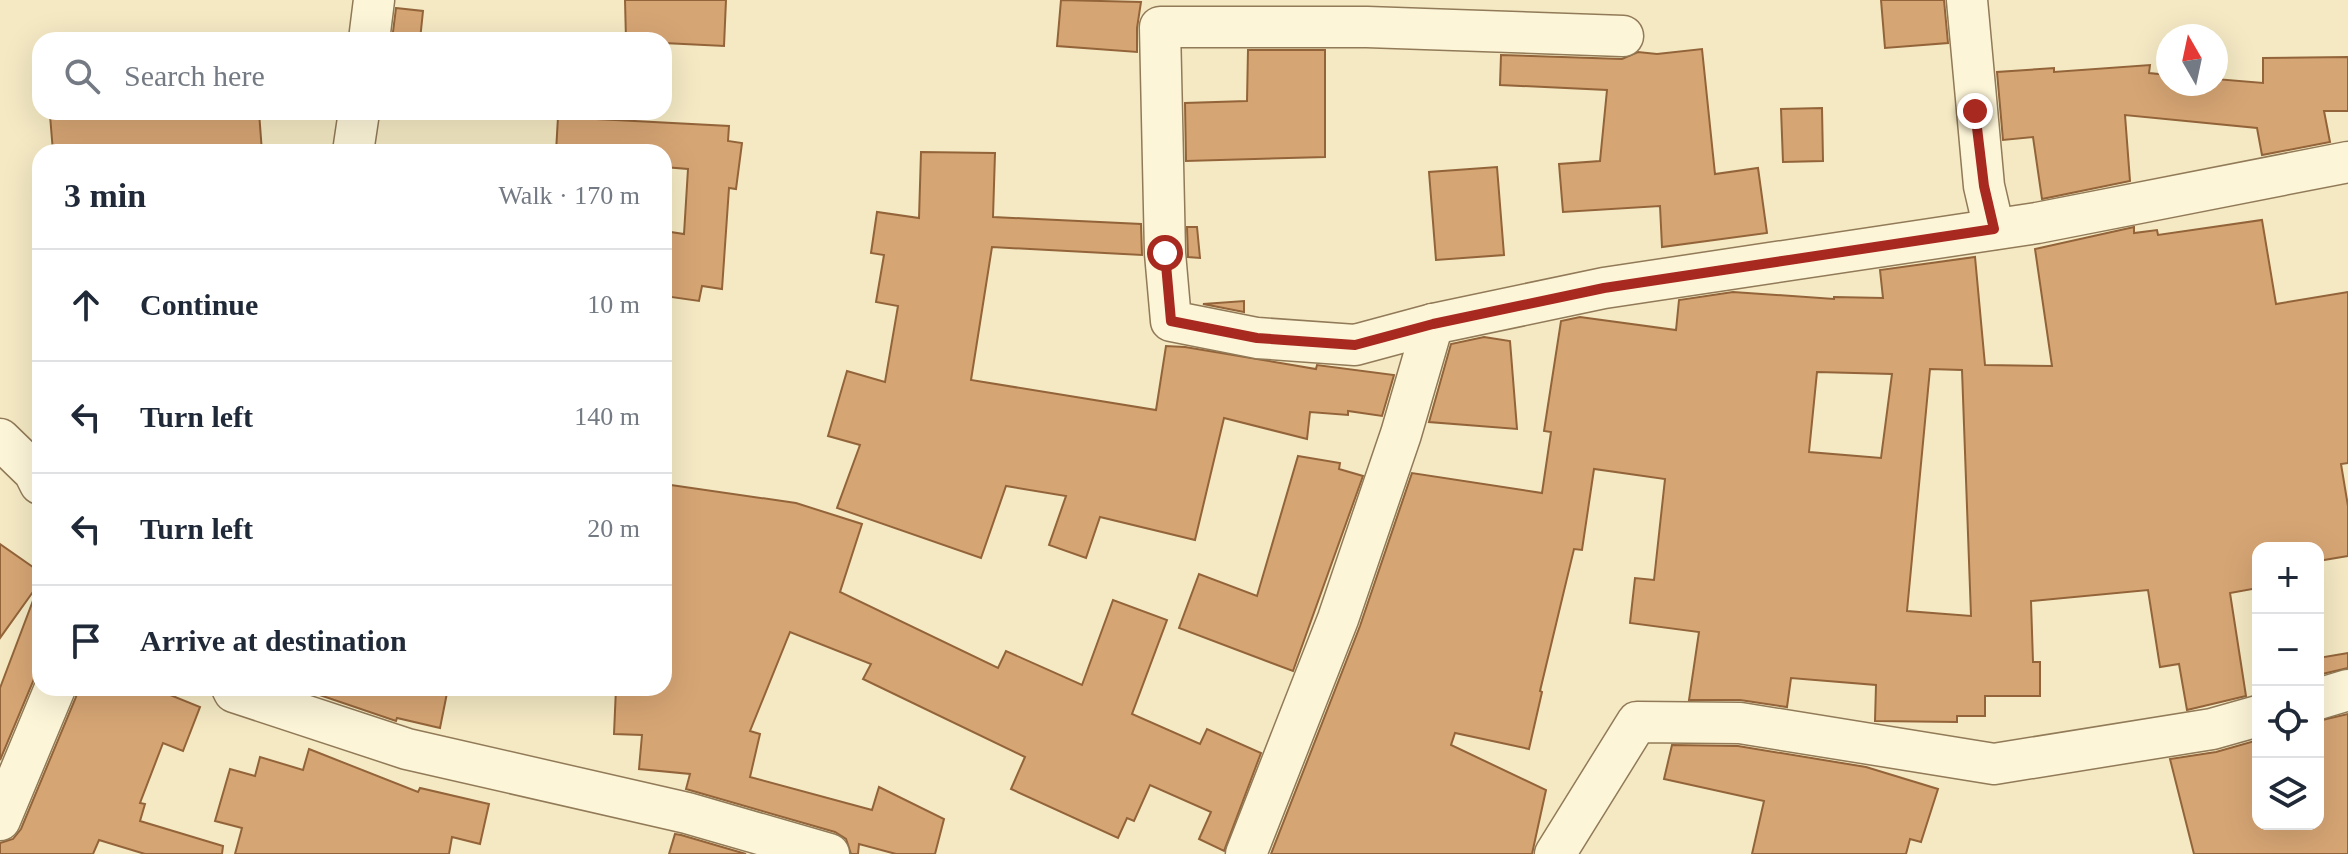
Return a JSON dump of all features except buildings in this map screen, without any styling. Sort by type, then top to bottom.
[{"type":"street","points":[[370,32],[374,0]]},
{"type":"street","points":[[1967,0],[1982,171],[1994,229]]},
{"type":"street","points":[[1623,36],[1367,27],[1160,27],[1165,253],[1171,321],[1257,338],[1355,345],[1433,324],[1604,288],[1994,229],[2348,162]]},
{"type":"street","points":[[354,144],[358,120]]},
{"type":"street","points":[[1246,854],[1338,619],[1401,434],[1433,324]]},
{"type":"street","points":[[0,439],[32,470]]},
{"type":"street","points":[[2324,697],[2348,690]]},
{"type":"street","points":[[0,820],[52,696]]},
{"type":"street","points":[[254,696],[407,749],[687,813],[829,854]]},
{"type":"street","points":[[1555,854],[1637,722],[1740,723],[1994,764],[2212,729],[2252,718]]},
{"type":"route","points":[[1165,253],[1171,321],[1257,338],[1355,345],[1433,324],[1604,288],[1994,229],[1984,186],[1975,111]]}]
